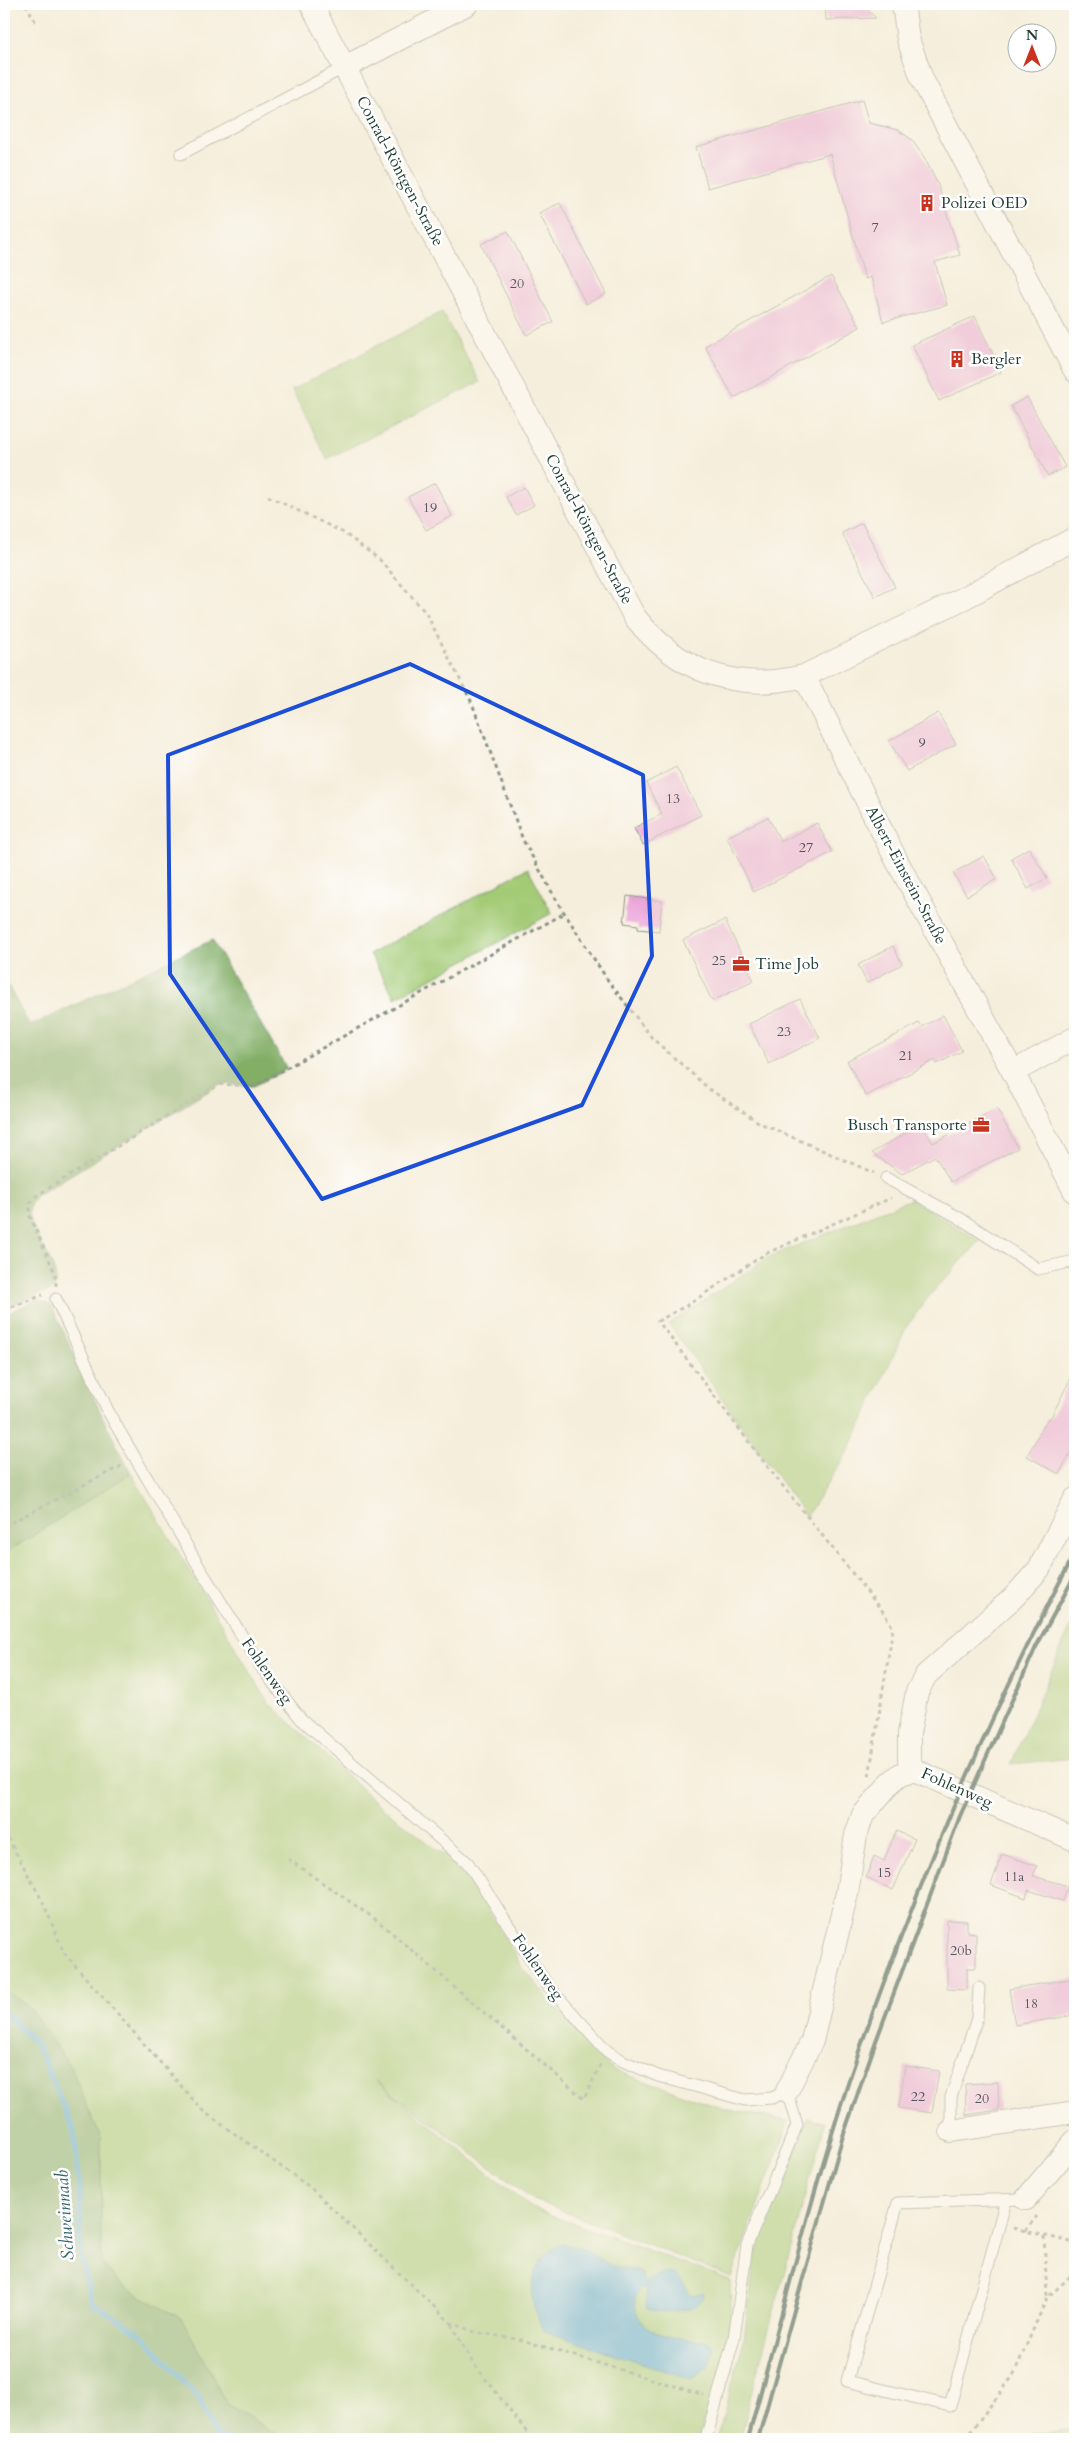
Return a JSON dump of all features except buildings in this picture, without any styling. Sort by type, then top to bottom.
[{"type":"street","name":"Conrad-Röntgen-Straße","points":[[311,4],[634,616],[648,633],[671,654],[713,675],[735,680],[780,682],[804,676],[966,597],[1075,538]]},
{"type":"street","points":[[345,68],[466,4]]},
{"type":"street","points":[[903,4],[908,39],[922,79],[1075,371]]},
{"type":"street","name":"Albert-Einstein-Straße","points":[[804,676],[898,863],[1013,1072],[1075,1192]]},
{"type":"street","points":[[1013,1072],[1075,1038]]},
{"type":"street","points":[[914,1770],[909,1760],[909,1732],[917,1692],[926,1675],[1014,1597],[1039,1569],[1075,1498]]},
{"type":"street","name":"Fohlenweg","points":[[787,2091],[812,2041],[847,1893],[856,1835],[863,1814],[891,1782],[901,1774],[914,1770],[1075,1840]]},
{"type":"street","points":[[951,2131],[1075,2112]]},
{"type":"street","points":[[1016,2199],[1075,2141]]},
{"type":"lane","points":[[181,154],[345,68]]},
{"type":"lane","points":[[886,1178],[958,1217],[1038,1269],[1075,1261]]},
{"type":"lane","name":"Fohlenweg","points":[[56,1299],[110,1415],[264,1671],[301,1719],[468,1863],[548,1986],[607,2051],[623,2061],[658,2076],[745,2100],[772,2098],[787,2091]]},
{"type":"lane","points":[[951,2131],[951,2097],[977,2018],[979,1988]]},
{"type":"lane","points":[[706,2439],[734,2338],[747,2245],[797,2124],[787,2091]]},
{"type":"lane","points":[[1016,2199],[1000,2225],[950,2406],[847,2381],[898,2203],[1016,2199]]},
{"type":"path","points":[[26,4],[36,23]]},
{"type":"path","points":[[268,496],[344,533],[380,560],[426,613],[472,703],[523,840],[564,913],[607,980],[652,1038],[710,1089],[760,1123],[886,1178]]},
{"type":"path","points":[[56,1299],[55,1274],[29,1214],[31,1202],[36,1196],[220,1084],[254,1086],[564,913]]},
{"type":"path","points":[[863,1814],[893,1628],[884,1613],[767,1466],[658,1321],[689,1304],[765,1254],[910,1190]]},
{"type":"path","points":[[4,1310],[40,1295],[50,1294],[56,1299]]},
{"type":"path","points":[[4,1526],[135,1459]]},
{"type":"path","points":[[4,1831],[43,1902],[64,1953],[202,2111],[311,2188],[451,2323],[471,2360],[532,2439]]},
{"type":"path","points":[[288,1859],[378,1922],[584,2099],[607,2051]]},
{"type":"path","points":[[1000,2225],[1075,2243]]},
{"type":"path","points":[[1044,2236],[1048,2298]]},
{"type":"path","points":[[965,2439],[983,2419],[1013,2376],[1048,2298],[1075,2272]]},
{"type":"path","points":[[451,2323],[475,2332],[522,2340],[718,2399]]},
{"type":"highlighted area","points":[[410,664],[643,775],[652,956],[582,1105],[322,1199],[170,974],[168,755]]},
{"type":"green space","points":[[442,312],[480,382],[327,459],[292,390]]},
{"type":"green space","points":[[528,868],[552,913],[395,998],[370,954]]},
{"type":"green space","points":[[212,940],[287,1069],[254,1086],[220,1084],[36,1196],[31,1205],[30,1214],[36,1234],[52,1265],[55,1276],[54,1289],[4,1308],[4,978],[30,1026]]},
{"type":"green space","points":[[911,1199],[980,1241],[930,1295],[907,1326],[850,1448],[806,1517],[669,1324],[769,1257]]},
{"type":"green space","points":[[37,1299],[52,1306],[105,1422],[131,1473],[4,1554],[4,1315]]},
{"type":"green space","points":[[131,1473],[268,1702],[378,1804],[466,1872],[522,1967],[595,2053],[614,2070],[724,2109],[789,2121],[731,2277],[534,2200],[375,2080],[532,2208],[730,2280],[732,2330],[724,2370],[698,2439],[285,2439],[227,2404],[182,2319],[124,2287],[101,2263],[101,2138],[29,2007],[4,1990],[4,1554]]},
{"type":"green space","points":[[1071,1626],[1075,1626],[1075,1758],[1011,1764]]},
{"type":"green space","points":[[4,1990],[29,2007],[71,2068],[101,2138],[101,2263],[124,2287],[182,2319],[227,2404],[285,2439],[4,2439]]},
{"type":"green space","points":[[808,2117],[825,2123],[739,2439],[717,2439],[744,2339],[756,2245],[788,2177]]},
{"type":"green space","points":[[1075,2429],[1075,2439],[997,2439]]},
{"type":"water","points":[[562,2244],[582,2248],[612,2266],[639,2272],[642,2274],[643,2282],[658,2275],[671,2273],[682,2281],[691,2295],[703,2293],[703,2298],[694,2308],[663,2312],[646,2307],[647,2290],[643,2288],[636,2294],[635,2304],[638,2316],[652,2330],[662,2335],[708,2342],[712,2345],[713,2351],[709,2367],[691,2379],[544,2331],[534,2308],[533,2282],[536,2270],[542,2260],[550,2251]]},
{"type":"waterway","name":"Schweinnaab","points":[[4,2012],[37,2045],[74,2131],[80,2196],[80,2253],[92,2303],[140,2333],[199,2398],[215,2435],[224,2439]]},
{"type":"railway","points":[[748,2439],[831,2136],[864,2037],[910,1913],[960,1791],[1015,1671],[1075,1553]]},
{"type":"railway","points":[[758,2439],[842,2139],[876,2041],[960,1816],[1036,1647],[1075,1575]]},
{"type":"place","name":"Polizei OED","points":[[927,203]]},
{"type":"place","name":"Bergler","points":[[957,359]]},
{"type":"place","name":"Time Job","points":[[741,964]]},
{"type":"place","name":"Busch Transporte","points":[[981,1125]]}]
